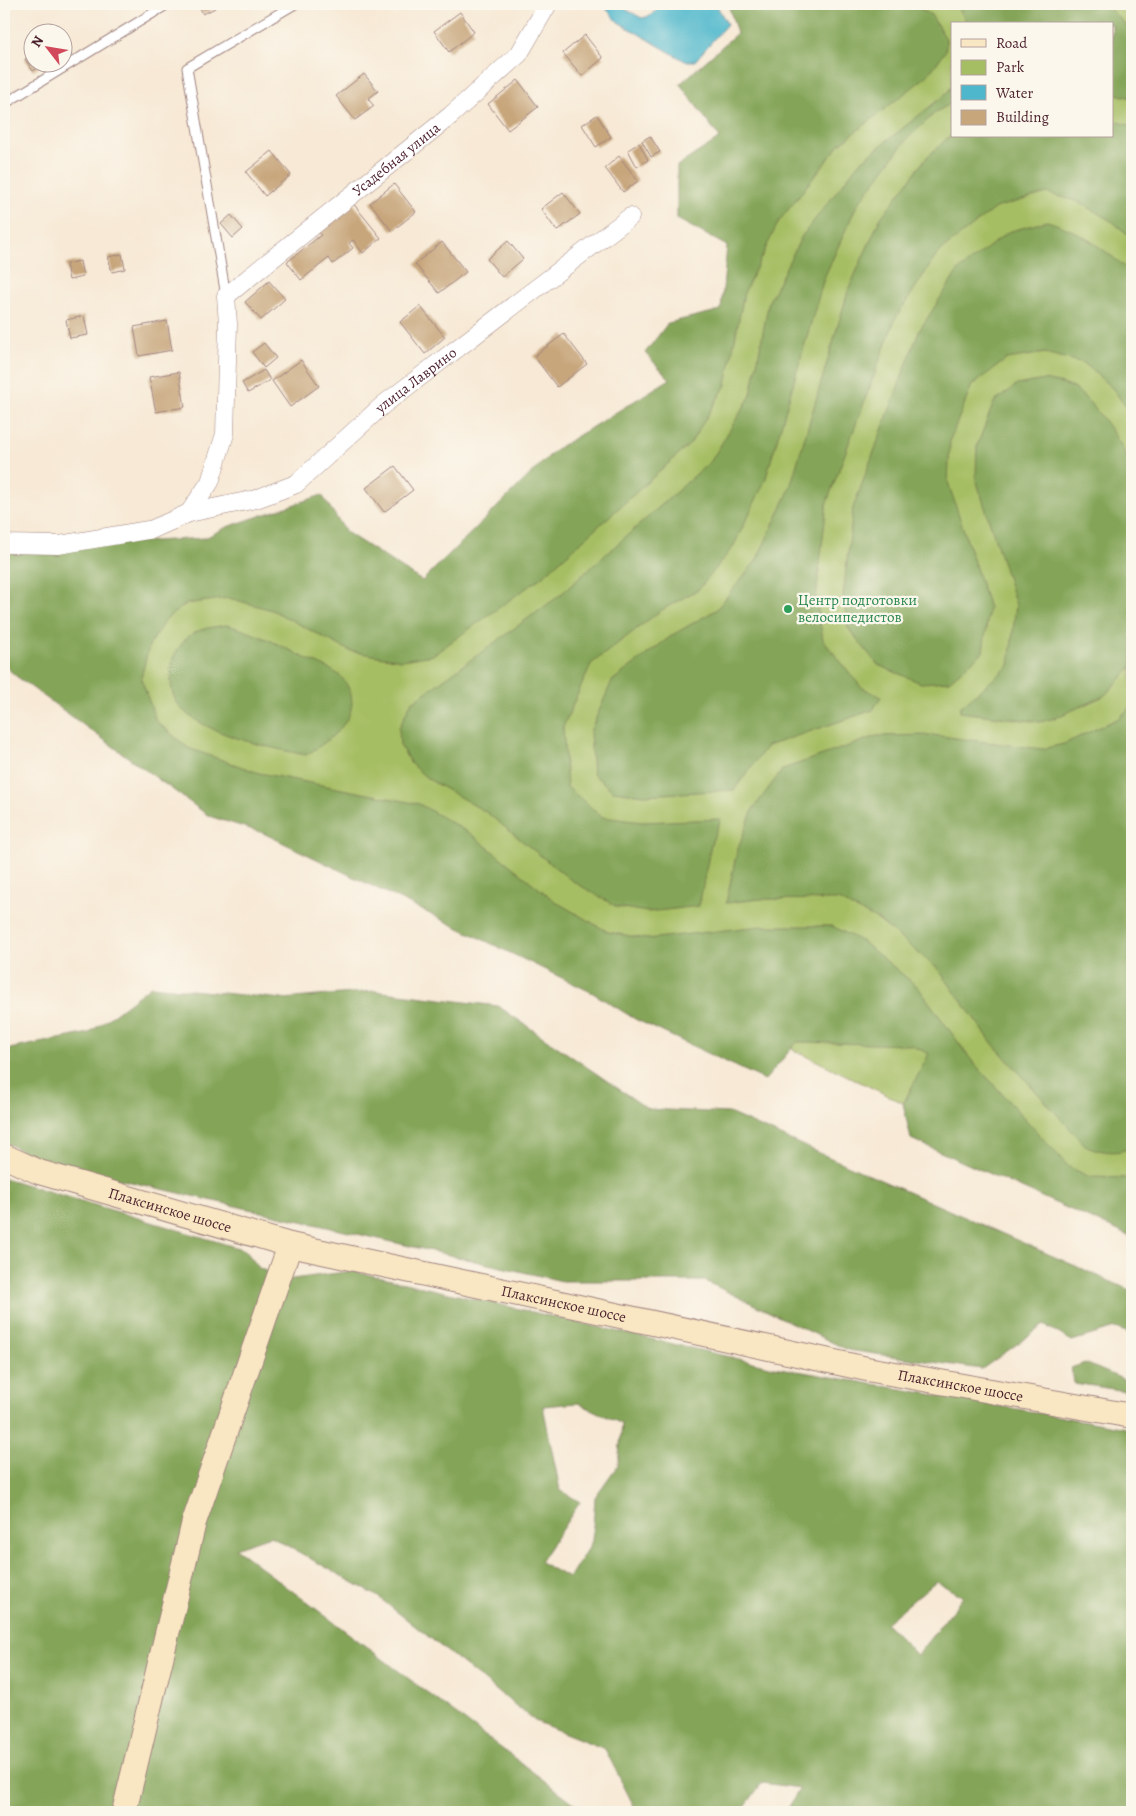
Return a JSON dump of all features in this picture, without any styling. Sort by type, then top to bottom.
[{"type":"main road","name":"Плаксинское шоссе","points":[[4,1156],[38,1172],[290,1245],[867,1369],[1132,1416]]},
{"type":"main road","points":[[124,1812],[194,1522],[290,1245]]},
{"type":"street","name":"Усадебная улица","points":[[226,296],[450,116],[519,54],[548,4]]},
{"type":"street","name":"улица Лаврино","points":[[4,544],[58,545],[153,529],[189,513],[256,499],[296,484],[383,405],[630,217]]},
{"type":"street","points":[[189,513],[210,482],[225,434],[228,324],[226,296]]},
{"type":"lane","points":[[4,104],[168,4]]},
{"type":"lane","points":[[226,296],[187,68],[296,4]]},
{"type":"green space","points":[[728,4],[912,4],[931,15],[946,39],[946,50],[928,75],[840,144],[779,221],[744,293],[726,385],[690,444],[543,576],[433,655],[401,660],[350,651],[272,610],[229,598],[186,604],[165,620],[149,646],[141,678],[156,721],[188,748],[259,773],[419,804],[471,834],[556,902],[608,932],[647,939],[761,926],[832,926],[863,942],[918,987],[972,1061],[1069,1167],[1090,1177],[1132,1178],[1132,1237],[911,1139],[903,1104],[929,1054],[911,1045],[797,1042],[765,1080],[635,1019],[593,993],[263,833],[209,816],[16,676],[4,665],[4,550],[205,538],[227,527],[322,495],[346,532],[422,581],[555,450],[670,379],[645,353],[668,323],[721,310],[727,246],[677,219],[677,166],[720,138],[680,84],[737,33]]},
{"type":"green space","name":"Центр подготовки велосипедистов","points":[[764,4],[1132,4],[1132,1214],[114,720],[167,587],[297,553],[418,630],[691,406],[745,241]]},
{"type":"green space","points":[[956,4],[1105,4],[1132,31],[1132,98],[1114,94],[1114,22],[967,22]]},
{"type":"green space","points":[[951,87],[951,104],[936,112],[906,140],[857,205],[824,278],[765,481],[733,547],[699,589],[660,611],[591,664],[563,727],[567,787],[602,817],[642,822],[721,819],[711,844],[699,906],[648,912],[617,907],[571,880],[486,812],[428,779],[411,764],[400,745],[399,728],[411,703],[559,596],[711,461],[751,395],[769,301],[802,236],[859,163],[947,93]]},
{"type":"green space","points":[[1114,121],[1132,126],[1132,238],[1113,222],[1079,202],[1047,193],[995,208],[938,253],[895,319],[827,502],[816,598],[823,640],[861,687],[881,697],[873,710],[767,746],[734,790],[644,795],[613,791],[593,774],[590,732],[612,681],[674,634],[716,610],[756,561],[789,491],[849,288],[880,219],[926,158],[951,135],[951,138],[1114,138]]},
{"type":"green space","points":[[1047,221],[1071,230],[1092,242],[1132,273],[1132,415],[1113,389],[1084,363],[1045,353],[1007,359],[972,385],[950,440],[948,482],[989,608],[983,652],[949,681],[921,683],[878,665],[848,628],[843,597],[853,508],[919,331],[958,271],[1008,232]]},
{"type":"green space","points":[[1044,380],[1071,387],[1088,401],[1114,434],[1132,466],[1132,667],[1104,696],[1055,718],[1040,722],[960,712],[960,707],[1009,666],[1016,605],[976,479],[977,446],[994,402],[1017,385]]},
{"type":"green space","points":[[227,625],[276,643],[339,675],[350,690],[352,702],[350,713],[336,733],[306,755],[256,744],[220,732],[190,716],[179,706],[173,695],[171,683],[173,658],[191,635],[207,628]]},
{"type":"green space","points":[[1132,706],[1132,925],[1130,954],[1132,958],[1132,1147],[1121,1151],[1108,1152],[1085,1145],[993,1044],[938,969],[878,920],[838,900],[760,899],[726,903],[737,851],[753,809],[783,769],[877,736],[932,735],[1042,749],[1064,744],[1119,718]]},
{"type":"green space","points":[[151,986],[283,999],[375,991],[498,1006],[648,1109],[729,1113],[1132,1291],[1132,1334],[1115,1328],[1072,1341],[1044,1325],[982,1369],[848,1350],[705,1281],[562,1281],[44,1162],[4,1142],[4,1050],[89,1033]]},
{"type":"green space","points":[[4,1178],[245,1250],[259,1268],[285,1280],[352,1271],[774,1367],[1132,1429],[1132,1812],[786,1812],[800,1788],[762,1783],[741,1812],[637,1812],[605,1749],[535,1721],[377,1596],[270,1536],[235,1548],[586,1812],[4,1812]],"holes":[[[578,1403],[622,1424],[618,1465],[595,1497],[592,1541],[569,1578],[540,1562],[580,1502],[560,1490],[543,1406]],[[936,1581],[963,1597],[917,1655],[886,1623]]]},
{"type":"green space","points":[[1085,1363],[1132,1383],[1132,1392],[1074,1383],[1071,1368]]},
{"type":"water","points":[[602,4],[623,4],[627,10],[642,18],[650,16],[662,4],[716,4],[727,24],[695,61],[685,61],[618,22]]},
{"type":"building","points":[[198,4],[213,4],[215,8],[203,14]]},
{"type":"building","points":[[460,12],[474,32],[449,52],[434,31]]},
{"type":"building","points":[[585,35],[603,58],[582,76],[563,53]]},
{"type":"building","points":[[364,74],[378,91],[368,99],[374,106],[355,120],[336,96]]},
{"type":"building","points":[[518,80],[538,107],[508,130],[488,104]]},
{"type":"building","points":[[597,115],[611,137],[596,147],[582,125]]},
{"type":"building","points":[[650,136],[660,152],[651,157],[642,141]]},
{"type":"building","points":[[639,143],[648,160],[637,167],[628,150]]},
{"type":"building","points":[[272,151],[291,175],[265,196],[246,172]]},
{"type":"building","points":[[619,156],[638,181],[623,192],[605,168]]},
{"type":"building","points":[[394,184],[416,212],[392,231],[370,203]]},
{"type":"building","points":[[563,192],[580,214],[557,231],[541,209]]},
{"type":"building","points":[[352,202],[381,238],[363,253],[353,240],[349,243],[353,248],[333,264],[329,258],[301,280],[287,262],[321,235],[316,229]]},
{"type":"building","points":[[231,215],[243,229],[233,238],[221,224]]},
{"type":"building","points":[[508,241],[523,259],[502,277],[487,259]]},
{"type":"building","points":[[442,242],[466,272],[439,293],[415,264]]},
{"type":"building","points":[[122,254],[125,269],[112,272],[108,257]]},
{"type":"building","points":[[80,261],[83,277],[69,280],[66,264]]},
{"type":"building","points":[[269,281],[285,299],[261,320],[245,302]]},
{"type":"building","points":[[420,306],[445,337],[425,354],[400,322]]},
{"type":"building","points":[[84,316],[88,335],[70,338],[66,320]]},
{"type":"building","points":[[167,321],[172,350],[139,356],[134,327]]},
{"type":"building","points":[[564,334],[587,364],[557,387],[534,356]]},
{"type":"building","points":[[264,343],[276,358],[264,368],[252,352]]},
{"type":"building","points":[[301,360],[319,386],[290,407],[272,381]]},
{"type":"building","points":[[264,370],[270,380],[248,393],[242,383]]},
{"type":"building","points":[[179,372],[185,407],[156,412],[149,377]]},
{"type":"building","points":[[395,466],[413,490],[384,512],[366,488]]},
{"type":"place","name":"Центр подготовки велосипедистов","points":[[788,609]]}]
